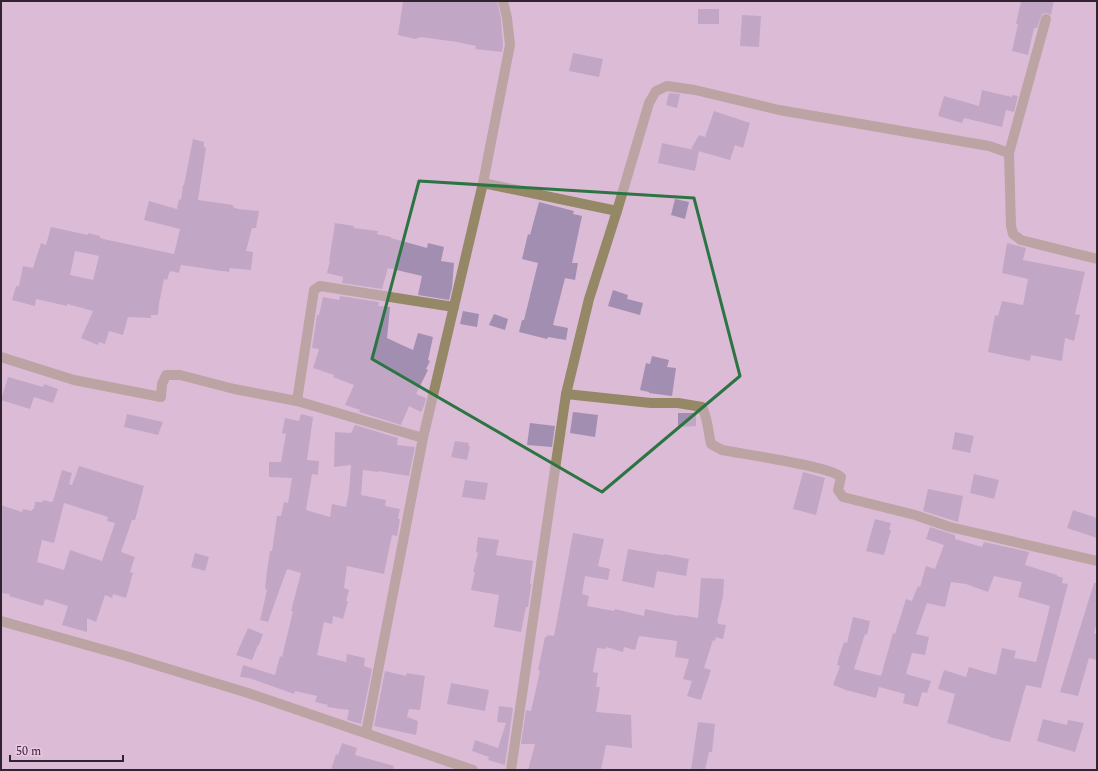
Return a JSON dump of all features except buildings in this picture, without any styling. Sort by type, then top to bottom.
[{"type":"street","points":[[366,733],[423,438],[483,183],[510,45],[507,18],[503,1]]},
{"type":"street","points":[[1046,19],[1008,153],[1011,226],[1013,234],[1021,240],[1097,259]]},
{"type":"street","points":[[511,770],[566,394],[589,299],[618,211],[649,103],[656,90],[667,86],[695,90],[779,110],[989,146],[1008,153]]},
{"type":"street","points":[[483,183],[618,211]]},
{"type":"street","points":[[297,401],[314,290],[320,286],[454,307]]},
{"type":"street","points":[[1,357],[74,380],[161,397],[162,384],[166,375],[180,375],[234,389],[297,401],[423,438]]},
{"type":"street","points":[[566,394],[652,403],[678,403],[702,407],[706,416],[711,444],[722,450],[818,468],[838,474],[841,477],[838,490],[843,497],[915,515],[950,527],[1097,561]]},
{"type":"street","points":[[1,621],[126,656],[248,693],[473,770]]},
{"type":"highlighted area","points":[[419,181],[694,198],[740,376],[602,492],[372,359]]}]
